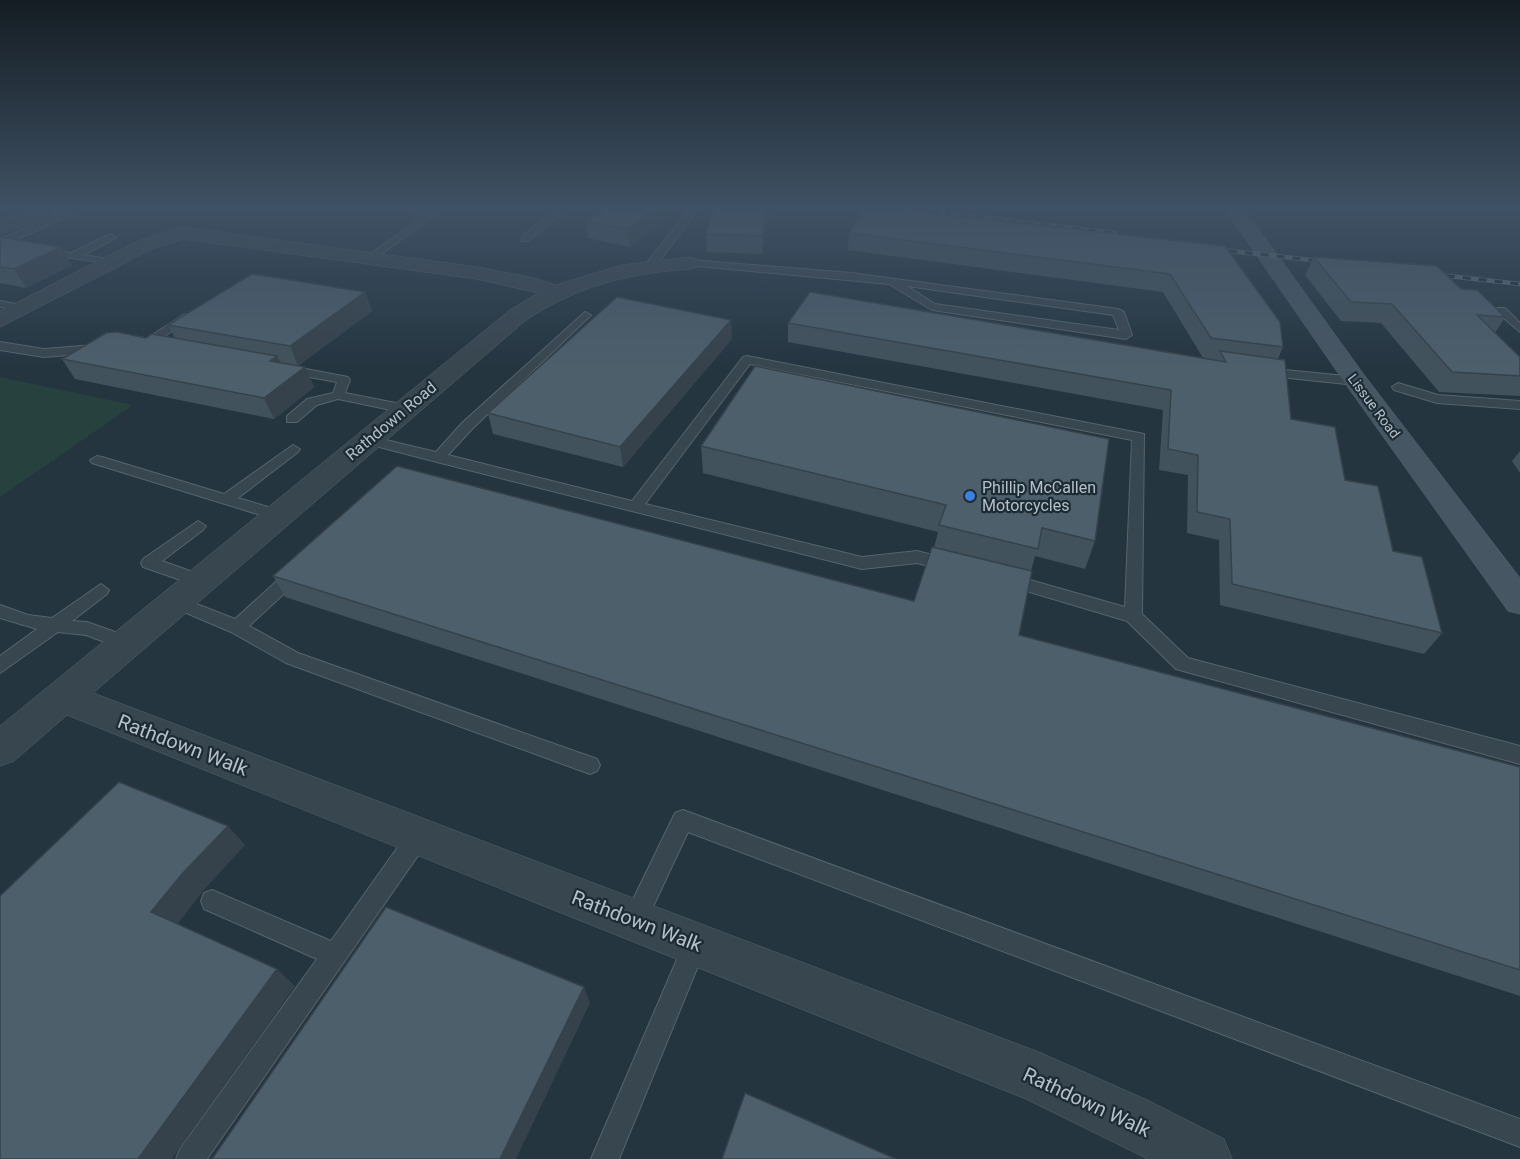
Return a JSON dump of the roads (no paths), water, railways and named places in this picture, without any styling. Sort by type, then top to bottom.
[{"type":"street","points":[[0,320],[115,260]]},
{"type":"street","points":[[386,260],[512,279],[554,292]]},
{"type":"street","name":"Lissue Road","points":[[1270,260],[1356,381],[1520,602]]},
{"type":"street","name":"Rathdown Road","points":[[0,749],[518,315],[554,292],[593,278],[650,266],[690,263]]},
{"type":"street","name":"Rathdown Walk","points":[[63,697],[1041,1079],[1128,1119],[1204,1159]]},
{"type":"lane","points":[[99,260],[111,262]]},
{"type":"lane","points":[[650,266],[655,260]]},
{"type":"lane","name":"Rathdown Road","points":[[690,263],[781,267],[851,275],[1118,312],[1129,340],[932,307],[892,281]]},
{"type":"lane","points":[[0,304],[22,308]]},
{"type":"lane","points":[[144,344],[201,308]]},
{"type":"lane","points":[[1501,310],[1520,329]]},
{"type":"lane","points":[[438,458],[467,426],[585,315]]},
{"type":"lane","points":[[127,344],[168,348]]},
{"type":"lane","points":[[0,346],[44,353],[108,347]]},
{"type":"lane","points":[[636,506],[747,360],[1139,437],[1133,616]]},
{"type":"lane","points":[[274,367],[344,380],[338,395]]},
{"type":"lane","points":[[1252,370],[1356,381]]},
{"type":"lane","points":[[1398,387],[1437,399],[1520,405]]},
{"type":"lane","points":[[292,418],[312,402],[338,395],[406,409]]},
{"type":"lane","points":[[369,440],[862,562],[917,557],[961,568]]},
{"type":"lane","points":[[226,500],[293,449]]},
{"type":"lane","points":[[97,460],[280,516]]},
{"type":"lane","points":[[198,526],[149,563],[201,581]]},
{"type":"lane","points":[[237,627],[308,562]]},
{"type":"lane","points":[[994,576],[1133,616],[1182,664],[1520,755]]},
{"type":"lane","points":[[0,666],[101,590]]},
{"type":"lane","points":[[176,602],[237,627],[292,658],[590,765]]},
{"type":"lane","points":[[0,611],[26,621],[87,629],[126,644]]},
{"type":"lane","points":[[634,920],[682,820],[1520,1133]]},
{"type":"lane","points":[[190,1159],[418,837]]},
{"type":"lane","points":[[212,901],[336,955]]},
{"type":"lane","points":[[605,1159],[695,943]]},
{"type":"railway","points":[[1312,260],[1329,262]]},
{"type":"railway","points":[[1431,274],[1520,284]]},
{"type":"place","name":"Phillip McCallen Motorcycles","points":[[970,496]]}]
